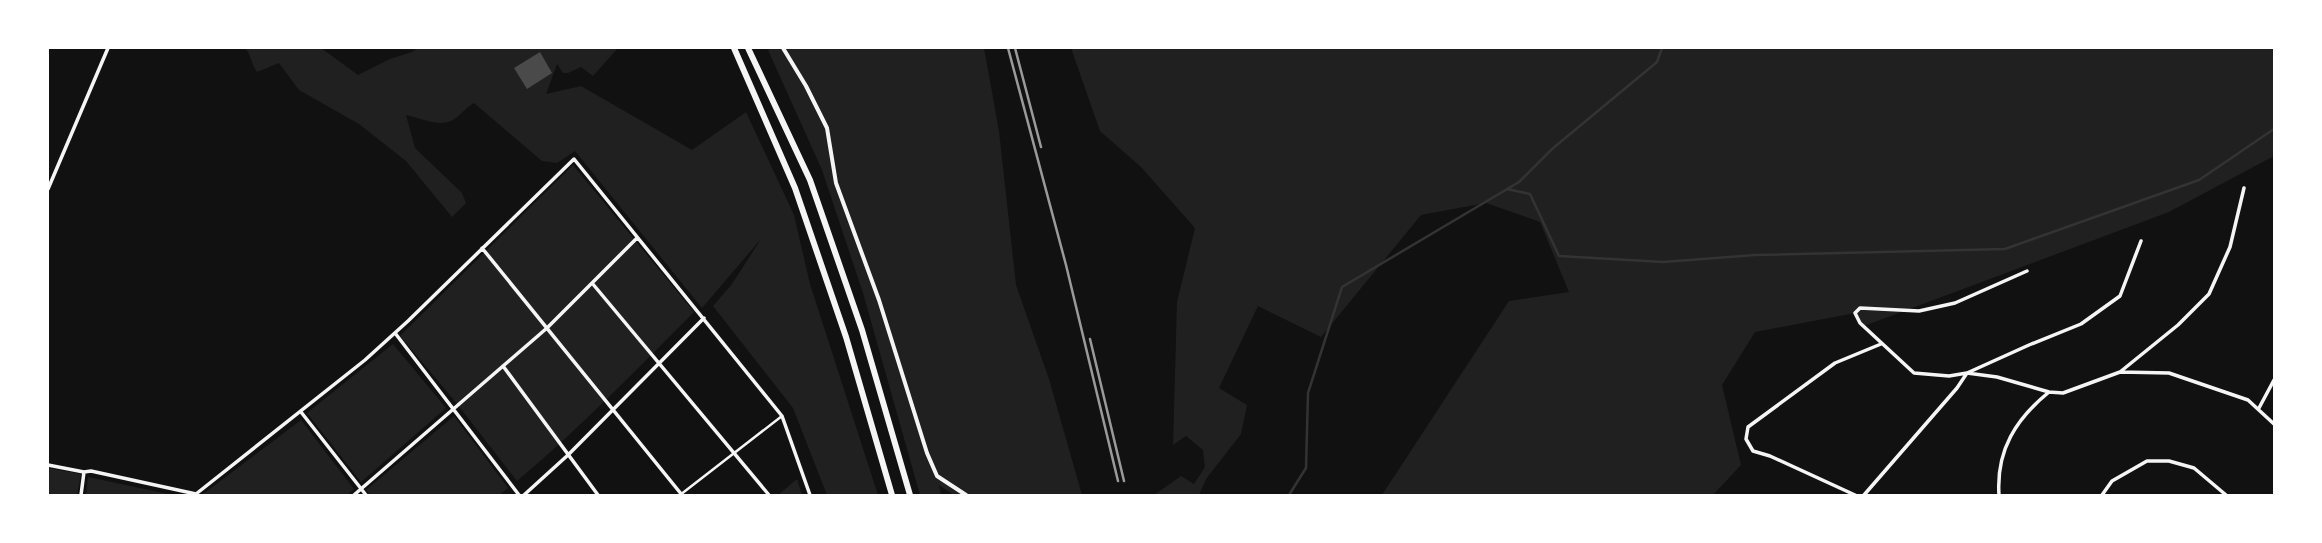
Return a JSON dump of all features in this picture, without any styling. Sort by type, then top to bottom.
[{"type":"highway","points":[[734,48],[795,188],[846,337],[892,495]]},
{"type":"highway","points":[[748,48],[810,180],[862,330],[910,495]]},
{"type":"street","points":[[48,189],[67,148],[108,48]]},
{"type":"street","points":[[783,48],[806,86],[827,128],[836,183],[878,300],[927,453],[937,476],[966,495]]},
{"type":"street","points":[[48,465],[84,472],[91,471],[196,494],[301,412],[395,333],[574,159],[782,416],[810,495]]},
{"type":"street","points":[[1967,373],[1997,377],[2049,392],[2063,393],[2120,372],[2178,325],[2209,294],[2230,247],[2244,188]]},
{"type":"street","points":[[354,495],[547,328],[637,238]]},
{"type":"street","points":[[2027,271],[1955,303],[1919,310],[1860,308],[1855,313],[1860,323],[1914,373],[1949,376],[1967,373],[2029,345],[2081,324],[2120,296],[2141,241]]},
{"type":"street","points":[[482,248],[681,495],[782,416]]},
{"type":"street","points":[[592,283],[658,364],[735,452],[769,495]]},
{"type":"street","points":[[524,495],[613,410],[704,318]]},
{"type":"street","points":[[395,333],[455,408],[519,495]]},
{"type":"street","points":[[1855,495],[1770,456],[1753,451],[1746,440],[1748,427],[1835,363],[1881,344]]},
{"type":"street","points":[[503,366],[598,495]]},
{"type":"street","points":[[2120,372],[2169,373],[2248,400],[2259,408],[2274,424]]},
{"type":"street","points":[[1864,495],[1957,388],[1967,373]]},
{"type":"street","points":[[2259,408],[2274,380]]},
{"type":"street","points":[[1999,495],[1998,484],[2004,452],[2015,425],[2030,407],[2049,392]]},
{"type":"street","points":[[301,412],[366,495]]},
{"type":"street","points":[[2102,495],[2112,481],[2147,461],[2169,461],[2194,468],[2226,495]]},
{"type":"street","points":[[81,495],[84,472]]},
{"type":"shaded area","points":[[245,48],[321,48],[358,75],[390,59],[412,52],[418,48],[618,48],[593,76],[581,67],[568,73],[563,73],[557,64],[546,94],[581,86],[692,150],[746,112],[794,215],[810,284],[878,495],[827,495],[793,408],[713,306],[732,284],[761,239],[702,308],[575,151],[557,163],[542,161],[474,103],[457,117],[445,123],[432,122],[406,115],[415,148],[462,193],[466,203],[452,217],[406,161],[359,124],[299,90],[279,63],[257,72],[253,66],[249,53]]},
{"type":"shaded area","points":[[774,48],[984,48],[999,131],[1016,285],[1049,379],[1082,495],[954,495],[939,485],[941,495],[920,495],[863,293],[822,170],[768,50]]},
{"type":"shaded area","points":[[1071,48],[2274,48],[2274,156],[2169,212],[1864,326],[1855,313],[1755,332],[1722,385],[1741,465],[1713,495],[1382,495],[1509,301],[1569,292],[1540,222],[1486,203],[1421,215],[1321,337],[1258,306],[1219,388],[1247,405],[1241,434],[1206,479],[1199,495],[1154,495],[1181,476],[1194,484],[1205,467],[1203,450],[1186,436],[1173,445],[1177,302],[1195,228],[1141,167],[1100,131]]},
{"type":"shaded area","points":[[573,165],[694,312],[585,420],[517,481],[454,400],[400,336]]},
{"type":"shaded area","points":[[393,344],[446,408],[361,482],[307,413]]},
{"type":"shaded area","points":[[454,416],[508,488],[499,495],[370,495],[366,490]]},
{"type":"shaded area","points":[[301,420],[354,489],[347,495],[202,495]]},
{"type":"shaded area","points":[[48,468],[81,474],[77,495],[48,495]]},
{"type":"shaded area","points":[[88,477],[173,495],[86,495]]},
{"type":"shaded area","points":[[797,479],[802,495],[778,495]]},
{"type":"building","points":[[540,52],[552,73],[527,89],[514,68]]},
{"type":"waterway","points":[[1289,495],[1306,468],[1308,393],[1342,287],[1519,182],[1552,149],[1657,62],[1662,48]]},
{"type":"waterway","points":[[1507,189],[1530,194],[1559,256],[1663,262],[1755,255],[2005,249],[2199,180],[2274,129]]},
{"type":"railway","points":[[1008,48],[1066,265],[1118,481]]},
{"type":"railway","points":[[1015,48],[1041,147]]},
{"type":"railway","points":[[1090,339],[1124,481]]}]
